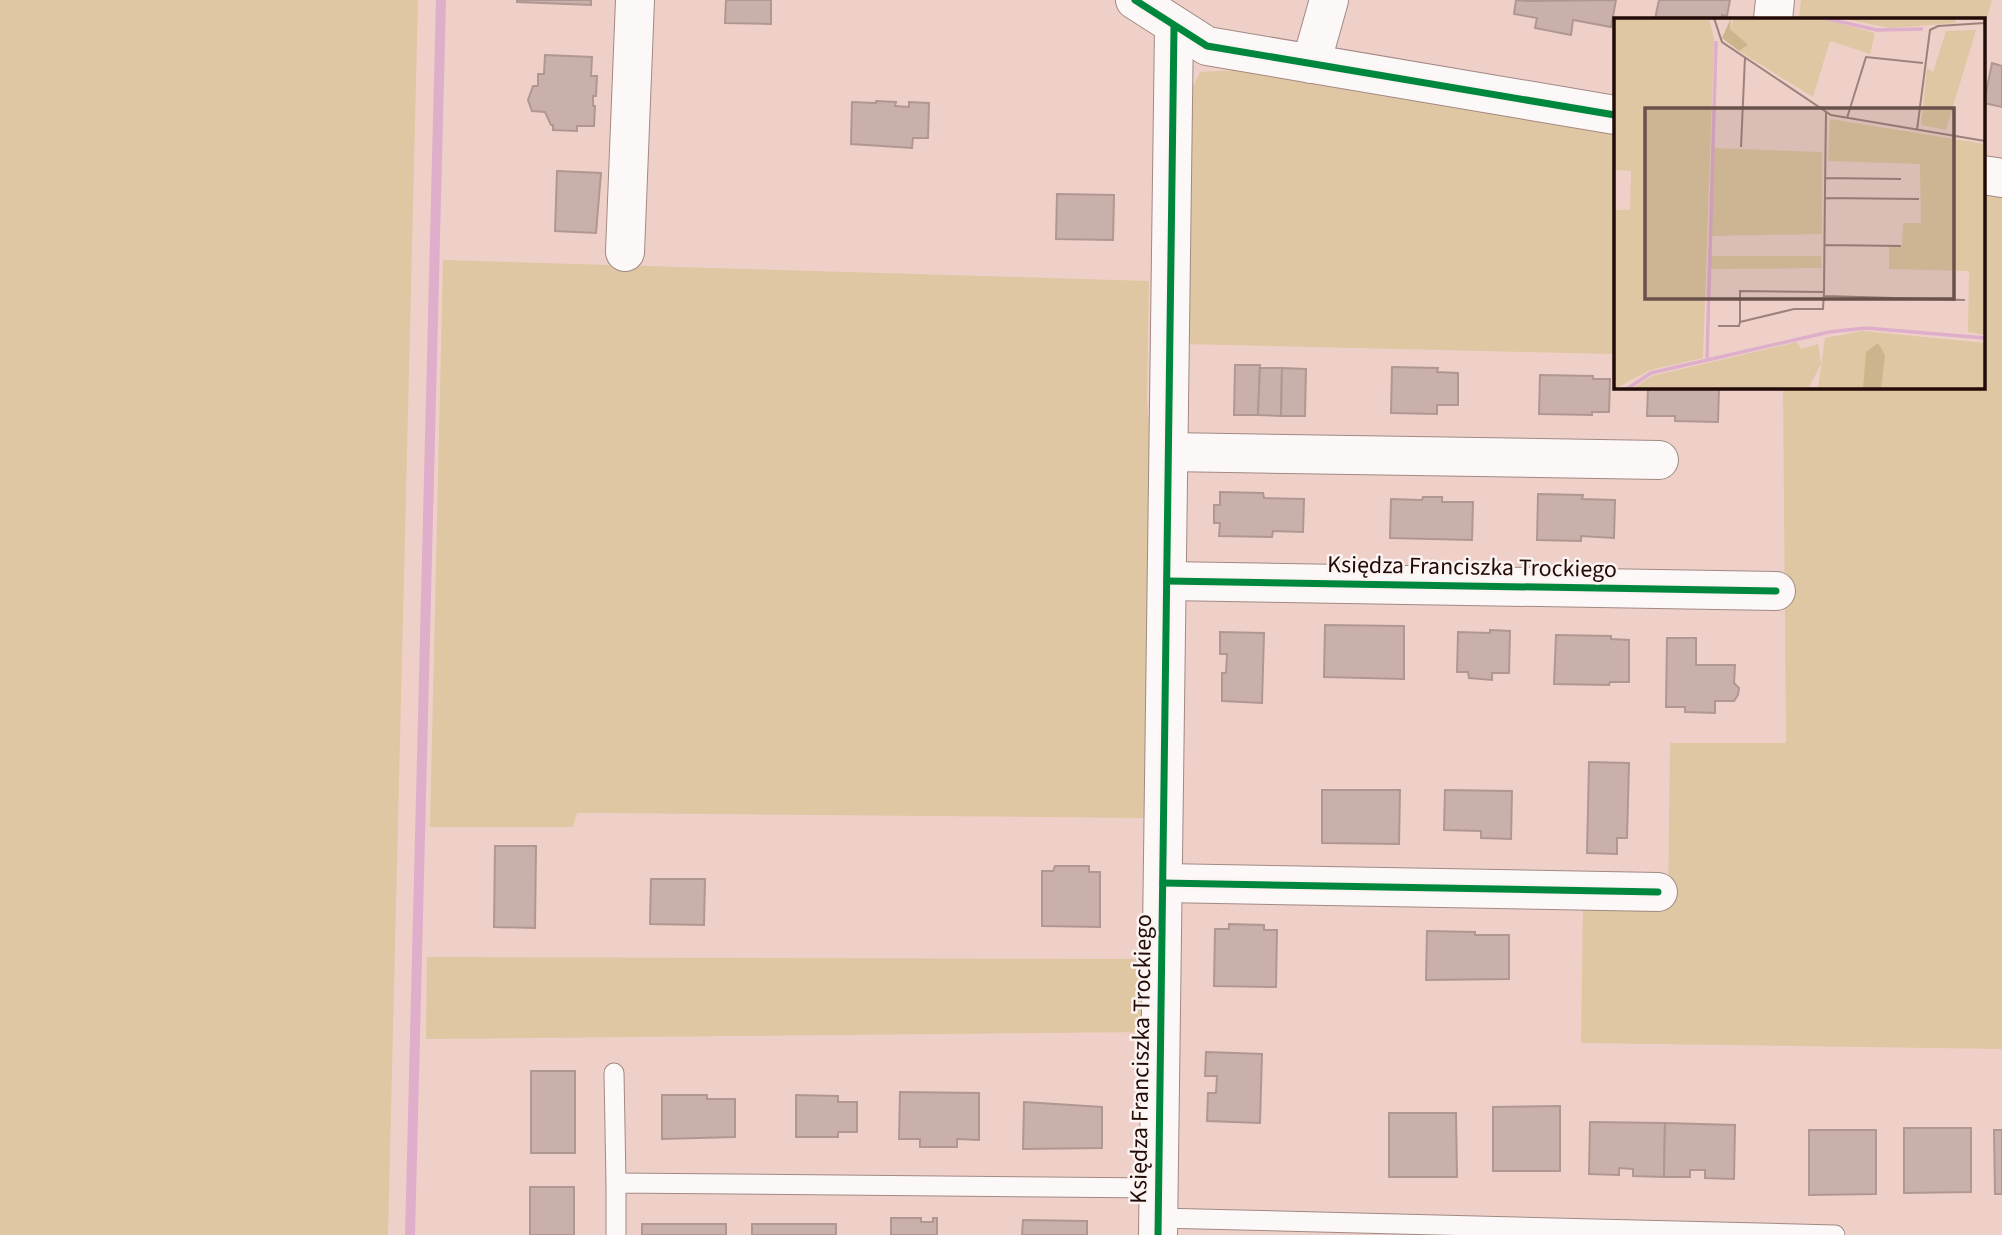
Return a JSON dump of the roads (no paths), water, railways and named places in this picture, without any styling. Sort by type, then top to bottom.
[{"type":"street","points":[[625,252],[635,0]]},
{"type":"street","points":[[1135,0],[1207,46],[1614,116]]},
{"type":"street","points":[[1311,64],[1329,0]]},
{"type":"street","points":[[1773,18],[1775,0]]},
{"type":"street","name":"Księdza Franciszka Trockiego","points":[[1158,1214],[1174,27]]},
{"type":"street","points":[[1984,175],[2002,178]]},
{"type":"street","points":[[1170,452],[1659,460]]},
{"type":"street","name":"Księdza Franciszka Trockiego","points":[[1167,581],[1776,591]]},
{"type":"street","name":"Księdza Franciszka Trockiego","points":[[1163,883],[1658,892]]},
{"type":"lane","points":[[614,1073],[616,1235]]},
{"type":"lane","points":[[616,1182],[1158,1214],[1835,1235]]},
{"type":"waterway","points":[[410,1235],[441,0]]}]
